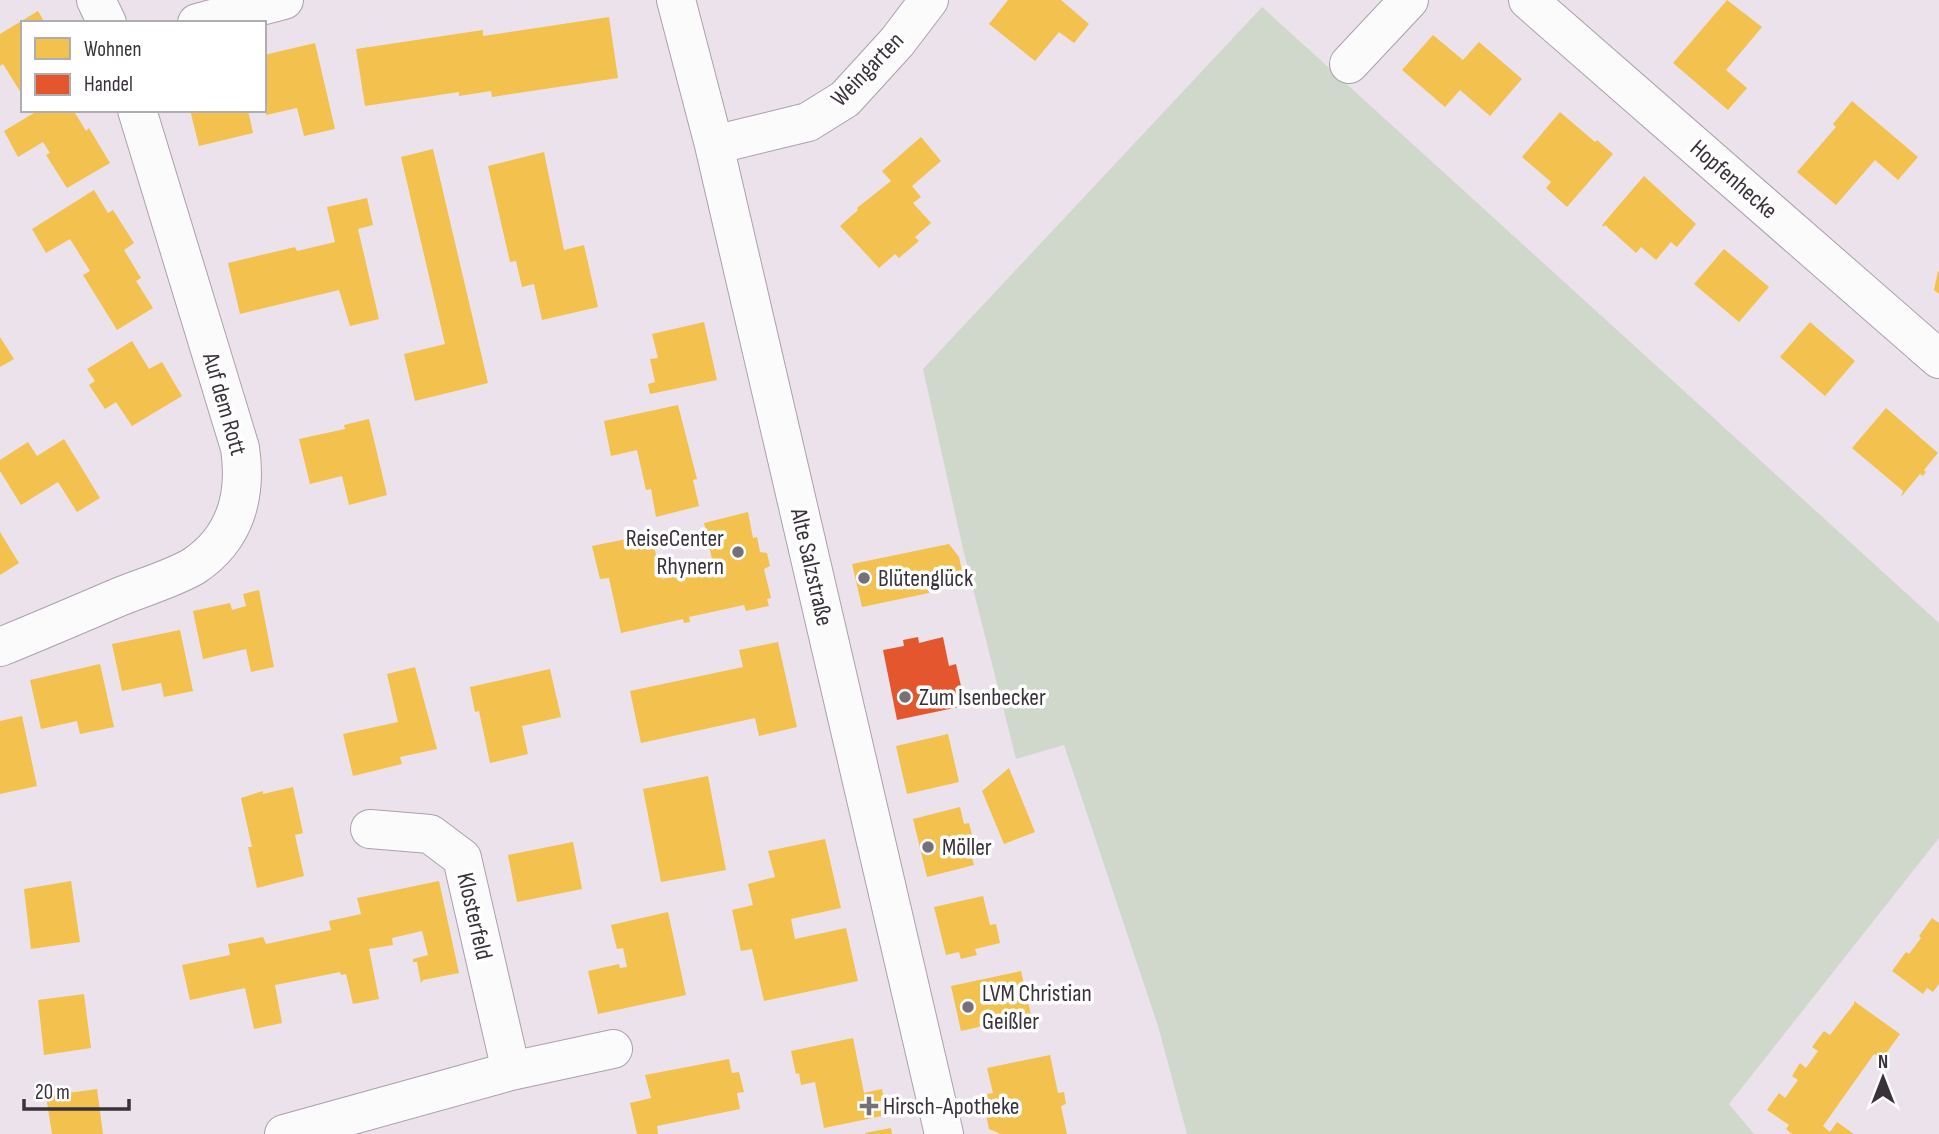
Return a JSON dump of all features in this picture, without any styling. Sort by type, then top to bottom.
[{"type":"street","points":[[96,0],[106,21]]},
{"type":"street","points":[[205,21],[284,0]]},
{"type":"street","name":"Alte Salzstraße","points":[[676,0],[713,145],[944,1134]]},
{"type":"street","name":"Weingarten","points":[[713,145],[808,122],[845,99],[897,42],[929,0]]},
{"type":"street","points":[[1349,64],[1409,0]]},
{"type":"street","name":"Hopfenhecke","points":[[1528,0],[1939,359]]},
{"type":"street","name":"Auf dem Rott","points":[[0,648],[192,567],[219,543],[229,529],[242,492],[240,448],[138,112]]},
{"type":"street","name":"Klosterfeld","points":[[370,829],[430,834],[461,858],[511,1071]]},
{"type":"street","points":[[300,1132],[511,1071],[613,1049]]},
{"type":"shaded area","points":[[1262,7],[1939,623],[1939,838],[1729,1104],[1754,1134],[1187,1134],[1158,1026],[1064,745],[1016,759],[963,549],[923,369]]},
{"type":"building: Wohnen","points":[[1008,0],[1061,0],[1089,24],[1074,43],[1059,32],[1035,61],[989,24]]},
{"type":"building: Wohnen","points":[[1727,0],[1762,27],[1726,70],[1747,88],[1728,110],[1673,63]]},
{"type":"building: Wohnen","points":[[38,11],[44,21],[21,21]]},
{"type":"building: Wohnen","points":[[609,17],[618,78],[492,97],[491,91],[459,96],[459,92],[365,106],[356,49],[483,30],[483,36]]},
{"type":"building: Wohnen","points":[[21,21],[21,93],[3,64],[0,66],[0,34]]},
{"type":"building: Wohnen","points":[[1433,35],[1463,60],[1479,42],[1522,79],[1490,116],[1460,90],[1445,107],[1402,70]]},
{"type":"building: Wohnen","points":[[315,43],[335,129],[304,136],[297,108],[266,115],[266,55]]},
{"type":"building: Wohnen","points":[[1852,101],[1918,157],[1898,180],[1875,160],[1836,205],[1797,172],[1836,127],[1833,124]]},
{"type":"building: Wohnen","points":[[36,112],[76,112],[86,131],[89,128],[110,163],[67,188],[46,155],[50,153],[43,142],[18,157],[4,131]]},
{"type":"building: Wohnen","points":[[190,112],[248,112],[253,133],[199,146]]},
{"type":"building: Wohnen","points":[[1560,112],[1613,154],[1567,207],[1546,188],[1551,182],[1522,157]]},
{"type":"building: Wohnen","points":[[921,137],[941,161],[912,186],[921,197],[913,203],[931,223],[915,237],[919,241],[899,258],[895,254],[879,268],[840,226],[858,210],[857,208],[891,181],[882,171]]},
{"type":"building: Wohnen","points":[[433,149],[488,383],[415,401],[404,354],[445,344],[401,157]]},
{"type":"building: Wohnen","points":[[544,152],[564,250],[584,245],[598,307],[542,320],[534,284],[522,287],[516,261],[510,262],[488,166]]},
{"type":"building: Wohnen","points":[[1644,176],[1696,224],[1677,247],[1671,242],[1656,260],[1641,247],[1636,253],[1602,225]]},
{"type":"building: Wohnen","points":[[94,190],[108,213],[113,210],[134,243],[124,250],[141,278],[136,281],[153,308],[117,330],[83,275],[90,271],[70,239],[46,253],[32,229]]},
{"type":"building: Wohnen","points":[[367,198],[373,225],[358,229],[379,319],[350,326],[339,290],[240,314],[228,263],[295,247],[297,251],[335,242],[327,207]]},
{"type":"building: Wohnen","points":[[1724,249],[1769,287],[1739,322],[1694,284]]},
{"type":"building: Wohnen","points":[[1939,272],[1939,294],[1934,290]]},
{"type":"building: Wohnen","points":[[704,322],[717,380],[650,394],[648,384],[655,382],[650,359],[658,358],[652,334]]},
{"type":"building: Wohnen","points":[[1810,322],[1855,361],[1825,396],[1780,357]]},
{"type":"building: Wohnen","points":[[0,337],[14,359],[0,367]]},
{"type":"building: Wohnen","points":[[132,341],[149,369],[162,362],[182,396],[132,426],[116,402],[105,409],[89,385],[95,381],[87,369]]},
{"type":"building: Wohnen","points":[[678,405],[697,479],[693,480],[699,506],[656,517],[651,489],[646,490],[637,450],[611,456],[604,421]]},
{"type":"building: Wohnen","points":[[1886,408],[1938,453],[1924,470],[1926,472],[1923,476],[1920,474],[1901,497],[1903,491],[1852,448]]},
{"type":"building: Wohnen","points":[[369,419],[387,495],[349,505],[342,476],[310,484],[299,439],[345,429],[344,425]]},
{"type":"building: Wohnen","points":[[64,439],[100,498],[77,512],[58,482],[21,505],[0,471],[0,460],[28,442],[37,456]]},
{"type":"building: Wohnen","points":[[748,512],[753,538],[757,537],[760,552],[767,553],[770,566],[764,569],[771,598],[767,599],[769,606],[746,611],[744,605],[689,617],[690,622],[684,623],[683,619],[621,633],[609,578],[600,579],[592,546],[651,534],[662,579],[714,568],[704,523]]},
{"type":"building: Wohnen","points":[[0,532],[19,563],[0,575]]},
{"type":"building: Wohnen","points":[[949,544],[959,557],[964,580],[928,588],[929,593],[862,607],[852,564]]},
{"type":"building: Wohnen","points":[[259,590],[274,667],[251,672],[246,649],[203,659],[193,611],[230,603],[232,610],[246,606],[243,594]]},
{"type":"building: Wohnen","points":[[180,630],[193,691],[164,697],[161,683],[122,691],[112,644]]},
{"type":"building: Wohnen","points":[[778,642],[797,727],[759,736],[755,718],[641,743],[630,691],[743,667],[739,650]]},
{"type":"building: Wohnen","points":[[100,664],[114,727],[80,734],[77,721],[41,729],[30,680]]},
{"type":"building: Wohnen","points":[[415,667],[437,749],[400,757],[402,764],[353,776],[343,734],[398,722],[387,674]]},
{"type":"building: Wohnen","points":[[550,669],[561,717],[522,726],[528,754],[490,763],[479,711],[475,712],[470,687]]},
{"type":"building: Wohnen","points":[[22,716],[37,786],[0,794],[0,721]]},
{"type":"building: Wohnen","points":[[948,734],[959,782],[907,794],[896,746]]},
{"type":"building: Wohnen","points":[[1009,768],[1035,832],[1004,844],[982,791]]},
{"type":"building: Wohnen","points":[[708,776],[726,870],[661,882],[643,789]]},
{"type":"building: Wohnen","points":[[293,787],[303,833],[295,835],[304,876],[257,888],[248,847],[252,847],[241,798],[263,791],[263,794]]},
{"type":"building: Wohnen","points":[[960,807],[964,824],[969,823],[976,850],[970,851],[974,865],[927,877],[913,819]]},
{"type":"building: Wohnen","points":[[825,839],[841,908],[791,919],[795,939],[846,928],[858,981],[764,1001],[752,949],[741,951],[732,910],[753,905],[748,884],[775,877],[768,851]]},
{"type":"building: Wohnen","points":[[573,842],[582,889],[517,902],[508,855]]},
{"type":"building: Wohnen","points":[[71,881],[80,942],[31,949],[24,889]]},
{"type":"building: Wohnen","points":[[439,881],[459,973],[423,980],[421,983],[417,962],[413,962],[413,959],[428,955],[422,931],[392,938],[393,945],[369,949],[379,999],[353,1004],[346,974],[341,975],[340,972],[275,985],[282,1023],[254,1029],[245,988],[190,1000],[182,965],[230,955],[228,944],[263,937],[266,944],[331,930],[329,921],[361,914],[357,898]]},
{"type":"building: Wohnen","points":[[983,896],[990,925],[996,924],[1000,943],[975,949],[977,955],[961,959],[959,952],[946,955],[934,907]]},
{"type":"building: Wohnen","points":[[668,912],[686,995],[598,1014],[588,971],[619,964],[620,968],[627,967],[623,948],[617,949],[611,925]]},
{"type":"building: Wohnen","points":[[1932,918],[1939,923],[1939,984],[1933,992],[1927,988],[1923,994],[1892,971],[1906,952],[1909,954]]},
{"type":"building: Wohnen","points":[[1021,971],[1031,1015],[961,1031],[951,986]]},
{"type":"building: Wohnen","points":[[84,994],[91,1048],[44,1055],[38,1000]]},
{"type":"building: Wohnen","points":[[1854,1001],[1900,1034],[1882,1059],[1874,1054],[1823,1126],[1830,1132],[1837,1122],[1854,1134],[1792,1134],[1786,1129],[1789,1125],[1767,1110],[1779,1093],[1785,1098],[1798,1080],[1792,1076],[1800,1063],[1806,1068],[1818,1051],[1812,1047],[1824,1031],[1830,1035]]},
{"type":"building: Wohnen","points":[[853,1038],[864,1093],[882,1089],[887,1115],[824,1128],[815,1082],[801,1085],[791,1051]]},
{"type":"building: Wohnen","points":[[1050,1055],[1058,1093],[1064,1092],[1066,1104],[1061,1106],[1067,1134],[1001,1134],[989,1129],[983,1100],[987,1094],[993,1093],[987,1068]]},
{"type":"building: Wohnen","points":[[729,1059],[732,1073],[739,1072],[744,1092],[737,1093],[740,1109],[657,1126],[658,1134],[637,1134],[630,1103],[651,1098],[645,1075]]},
{"type":"building: Wohnen","points":[[97,1089],[103,1134],[52,1134],[46,1096]]},
{"type":"building: Wohnen","points":[[891,1128],[892,1134],[865,1134],[865,1133]]},
{"type":"building: Handel","points":[[918,637],[919,643],[943,637],[949,666],[956,664],[961,686],[955,688],[959,707],[897,720],[883,650],[904,646],[903,640]]},
{"type":"place","name":"ReiseCenter Rhynern","points":[[738,552]]},
{"type":"place","name":"Blütenglück","points":[[864,578]]},
{"type":"place","name":"Zum Isenbecker","points":[[905,697]]},
{"type":"place","name":"Möller","points":[[928,847]]},
{"type":"place","name":"LVM Christian Geißler","points":[[968,1007]]},
{"type":"place","name":"Hirsch-Apotheke","points":[[869,1106]]}]
